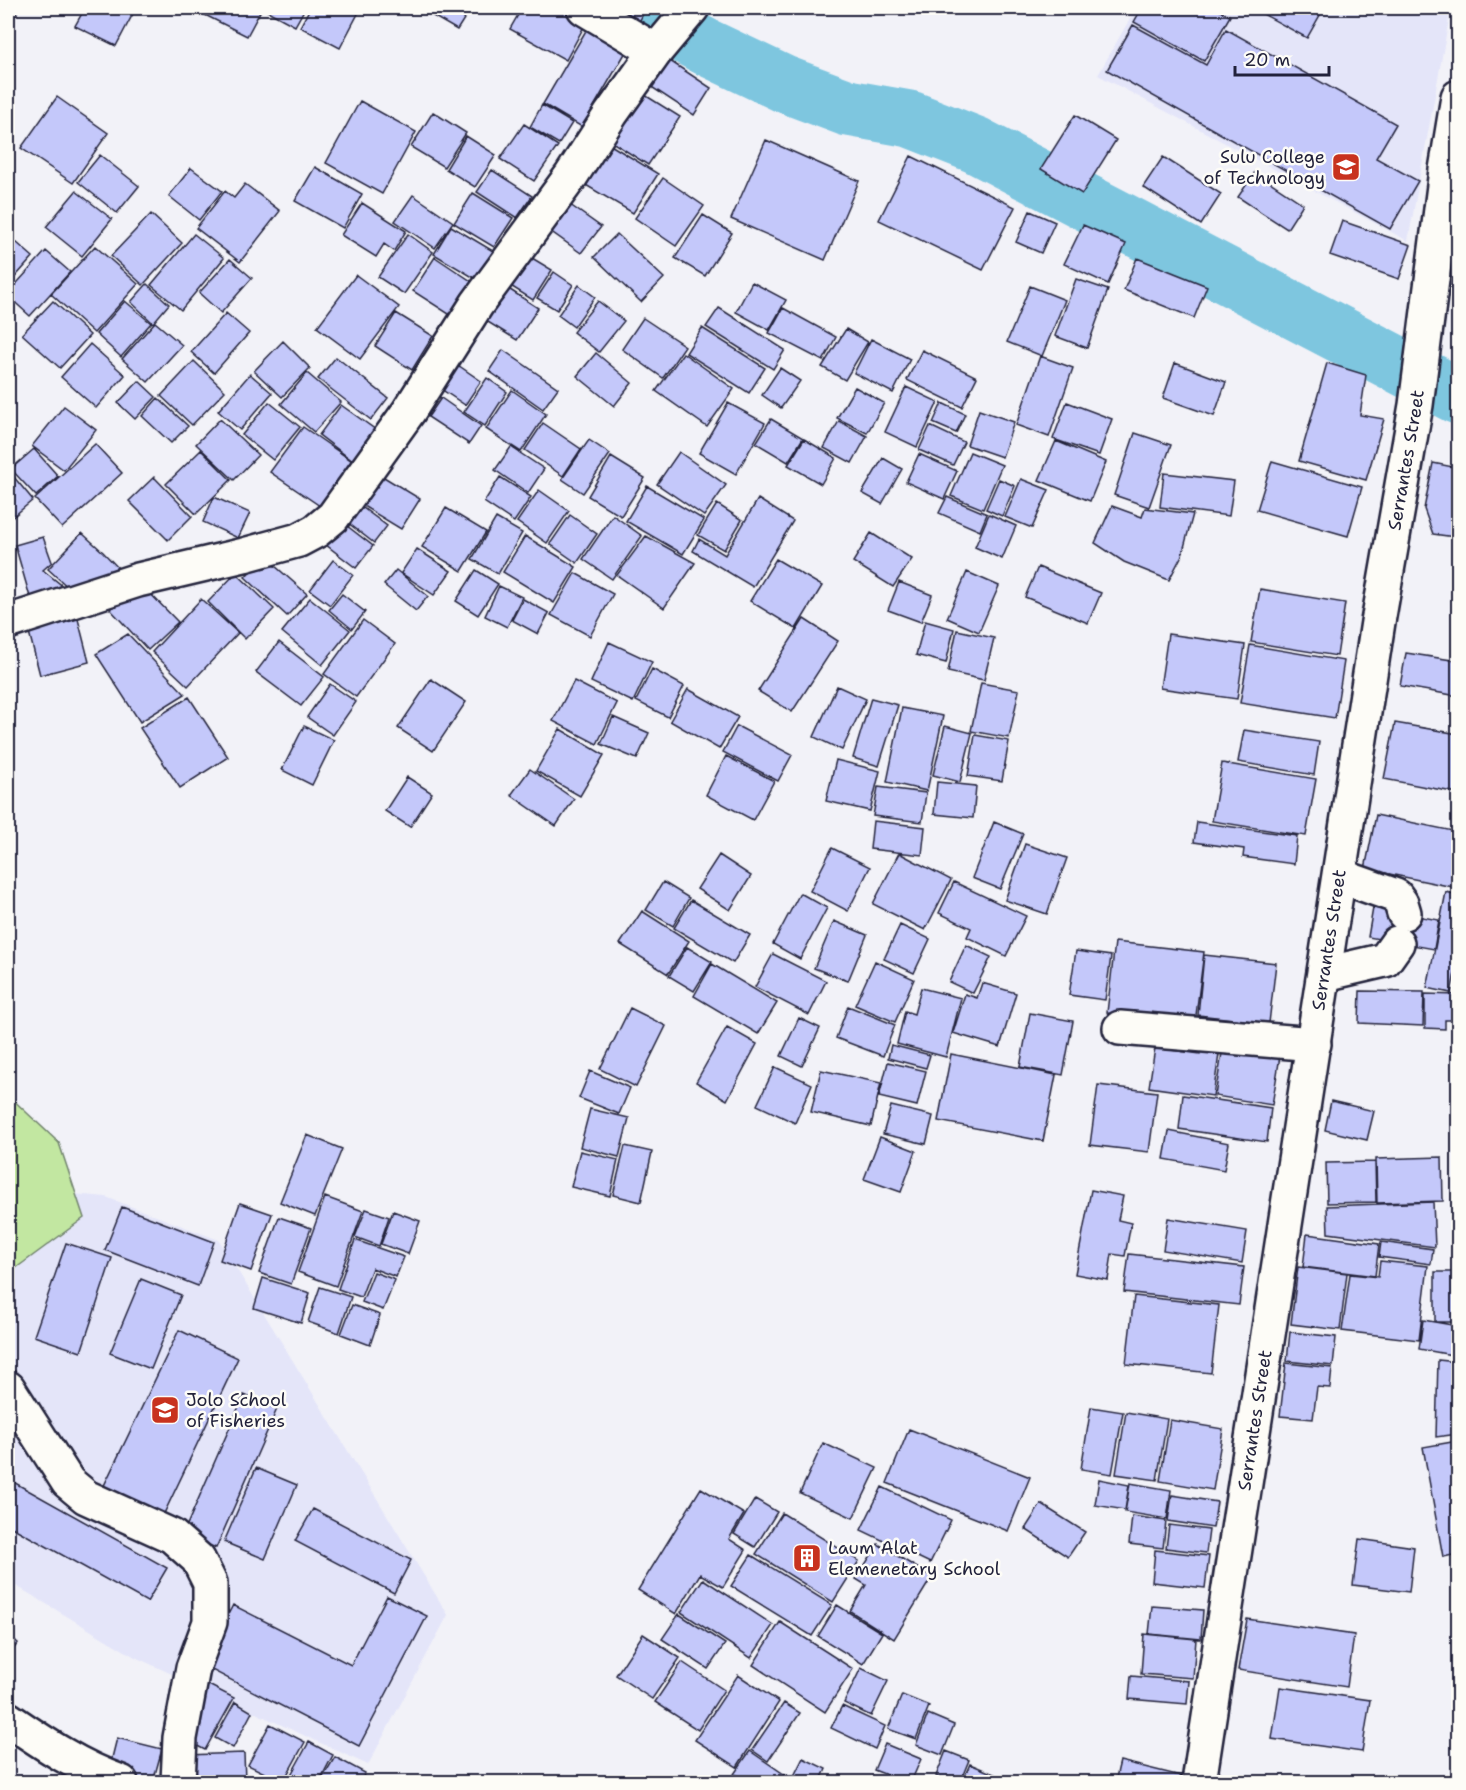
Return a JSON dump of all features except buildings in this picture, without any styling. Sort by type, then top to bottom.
[{"type":"main road","points":[[584,8],[660,46]]},
{"type":"main road","points":[[8,622],[138,580],[299,540],[316,531],[333,517],[409,411],[477,304],[571,176],[611,114],[660,46],[689,12]]},
{"type":"main road","name":"Serrantes Street","points":[[1199,1782],[1378,622],[1416,405],[1446,170],[1458,97]]},
{"type":"main road","points":[[1325,974],[1385,960],[1400,928],[1401,903],[1396,896],[1340,876]]},
{"type":"main road","points":[[1120,1028],[1314,1044]]},
{"type":"main road","points":[[8,1388],[68,1482],[86,1497],[172,1536],[198,1559],[210,1583],[210,1622],[193,1668],[180,1738],[178,1782]]},
{"type":"main road","points":[[8,1719],[60,1752],[106,1777],[121,1782]]},
{"type":"shaded area","name":"Sulu College of Technology","points":[[1136,8],[1451,8],[1408,241],[1098,75]]},
{"type":"shaded area","name":"Jolo School of Fisheries","points":[[8,1188],[106,1197],[219,1240],[448,1615],[368,1765],[135,1657],[8,1581]]},
{"type":"green space","points":[[8,1095],[59,1143],[84,1218],[16,1268],[8,1266]]},
{"type":"waterway","points":[[634,8],[706,47],[784,84],[848,108],[910,119],[976,145],[1458,396]]},
{"type":"place","name":"Sulu College of Technology","points":[[1346,167]]},
{"type":"place","name":"Jolo School of Fisheries","points":[[165,1410]]},
{"type":"place","name":"Laum Alat Elemenetary School","points":[[807,1558]]}]
